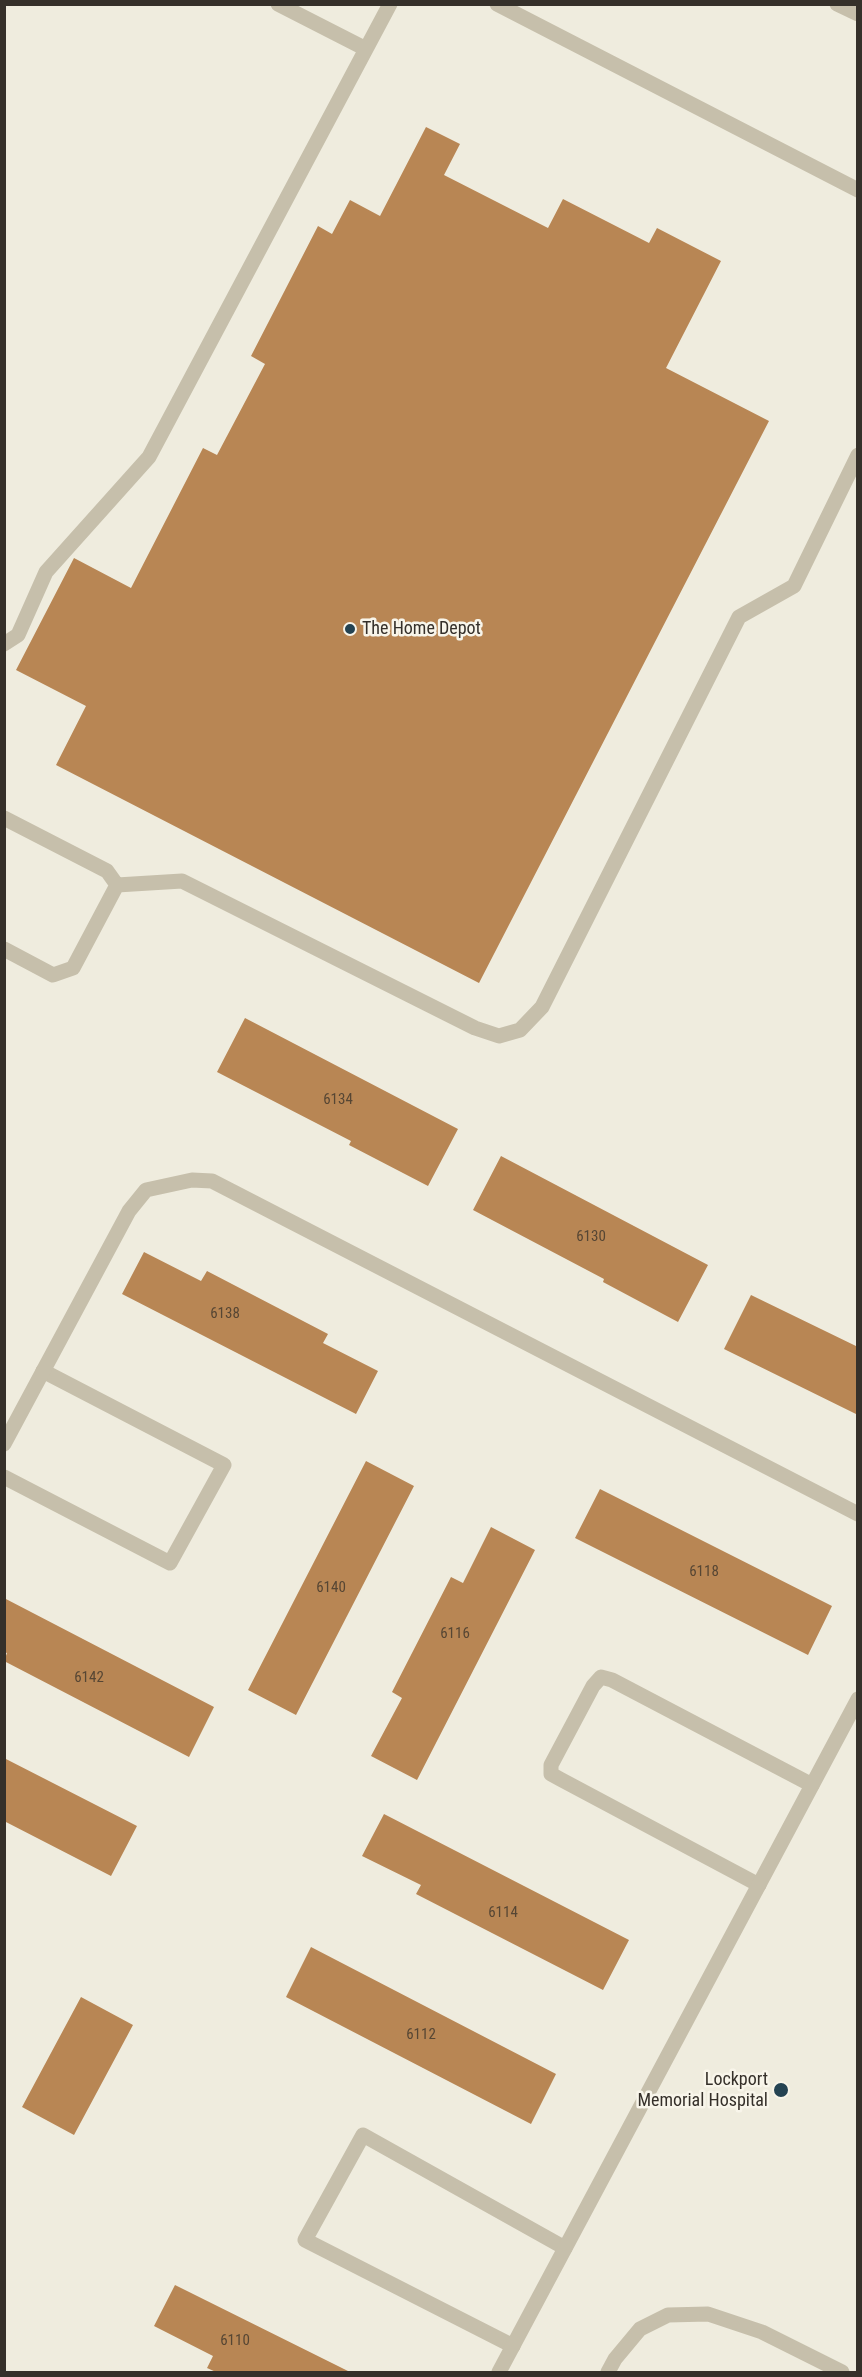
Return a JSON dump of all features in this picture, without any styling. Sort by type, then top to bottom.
[{"type":"street","points":[[278,4],[366,49]]},
{"type":"street","points":[[4,644],[18,635],[46,572],[74,537],[115,497],[149,457],[390,4]]},
{"type":"street","points":[[497,4],[858,190]]},
{"type":"street","points":[[837,4],[858,14]]},
{"type":"street","points":[[117,885],[182,881],[476,1028],[499,1036],[520,1030],[542,1006],[739,617],[794,586],[858,455]]},
{"type":"street","points":[[4,818],[107,871],[117,885]]},
{"type":"street","points":[[4,949],[53,975],[73,968],[117,885]]},
{"type":"street","points":[[4,1444],[129,1211],[146,1190],[192,1180],[212,1181],[858,1514]]},
{"type":"street","points":[[4,1477],[170,1563],[224,1466],[44,1371]]},
{"type":"street","points":[[759,1885],[551,1774],[551,1765],[556,1755],[594,1686],[602,1677],[612,1680],[812,1785]]},
{"type":"street","points":[[499,2373],[858,1699]]},
{"type":"street","points":[[513,2346],[305,2241],[363,2135],[565,2248]]},
{"type":"street","points":[[608,2373],[615,2359],[640,2330],[668,2315],[708,2314],[762,2332],[842,2373]]},
{"type":"building","name":"The Home Depot","points":[[426,127],[460,144],[444,175],[548,228],[563,199],[649,243],[657,228],[721,261],[666,368],[769,421],[479,983],[56,765],[86,706],[16,670],[74,558],[131,588],[203,448],[217,455],[265,364],[251,356],[318,226],[332,234],[350,200],[380,216]]},
{"type":"building","points":[[245,1018],[458,1129],[428,1186],[349,1145],[351,1141],[217,1072]]},
{"type":"building","points":[[501,1156],[708,1265],[678,1322],[603,1282],[604,1279],[473,1210]]},
{"type":"building","points":[[144,1252],[201,1281],[207,1271],[328,1334],[323,1343],[378,1371],[356,1414],[122,1294]]},
{"type":"building","points":[[751,1295],[858,1347],[858,1415],[724,1349]]},
{"type":"building","points":[[366,1461],[414,1486],[296,1715],[248,1690]]},
{"type":"building","points":[[600,1489],[832,1606],[808,1655],[575,1538]]},
{"type":"building","points":[[491,1527],[535,1550],[417,1780],[371,1756],[402,1698],[392,1692],[451,1577],[463,1583]]},
{"type":"building","points":[[4,1598],[214,1707],[189,1757],[4,1661],[7,1653],[4,1652]]},
{"type":"building","points":[[4,1758],[137,1826],[111,1876],[4,1821]]},
{"type":"building","points":[[384,1814],[629,1940],[603,1990],[416,1894],[421,1885],[362,1856]]},
{"type":"building","points":[[311,1947],[556,2074],[531,2124],[286,1997]]},
{"type":"building","points":[[81,1997],[133,2025],[74,2135],[22,2107]]},
{"type":"building","points":[[175,2285],[350,2372],[216,2372],[207,2368],[213,2356],[154,2326]]},
{"type":"place","name":"The Home Depot","points":[[350,629]]},
{"type":"place","name":"Lockport Memorial Hospital","points":[[781,2090]]}]
